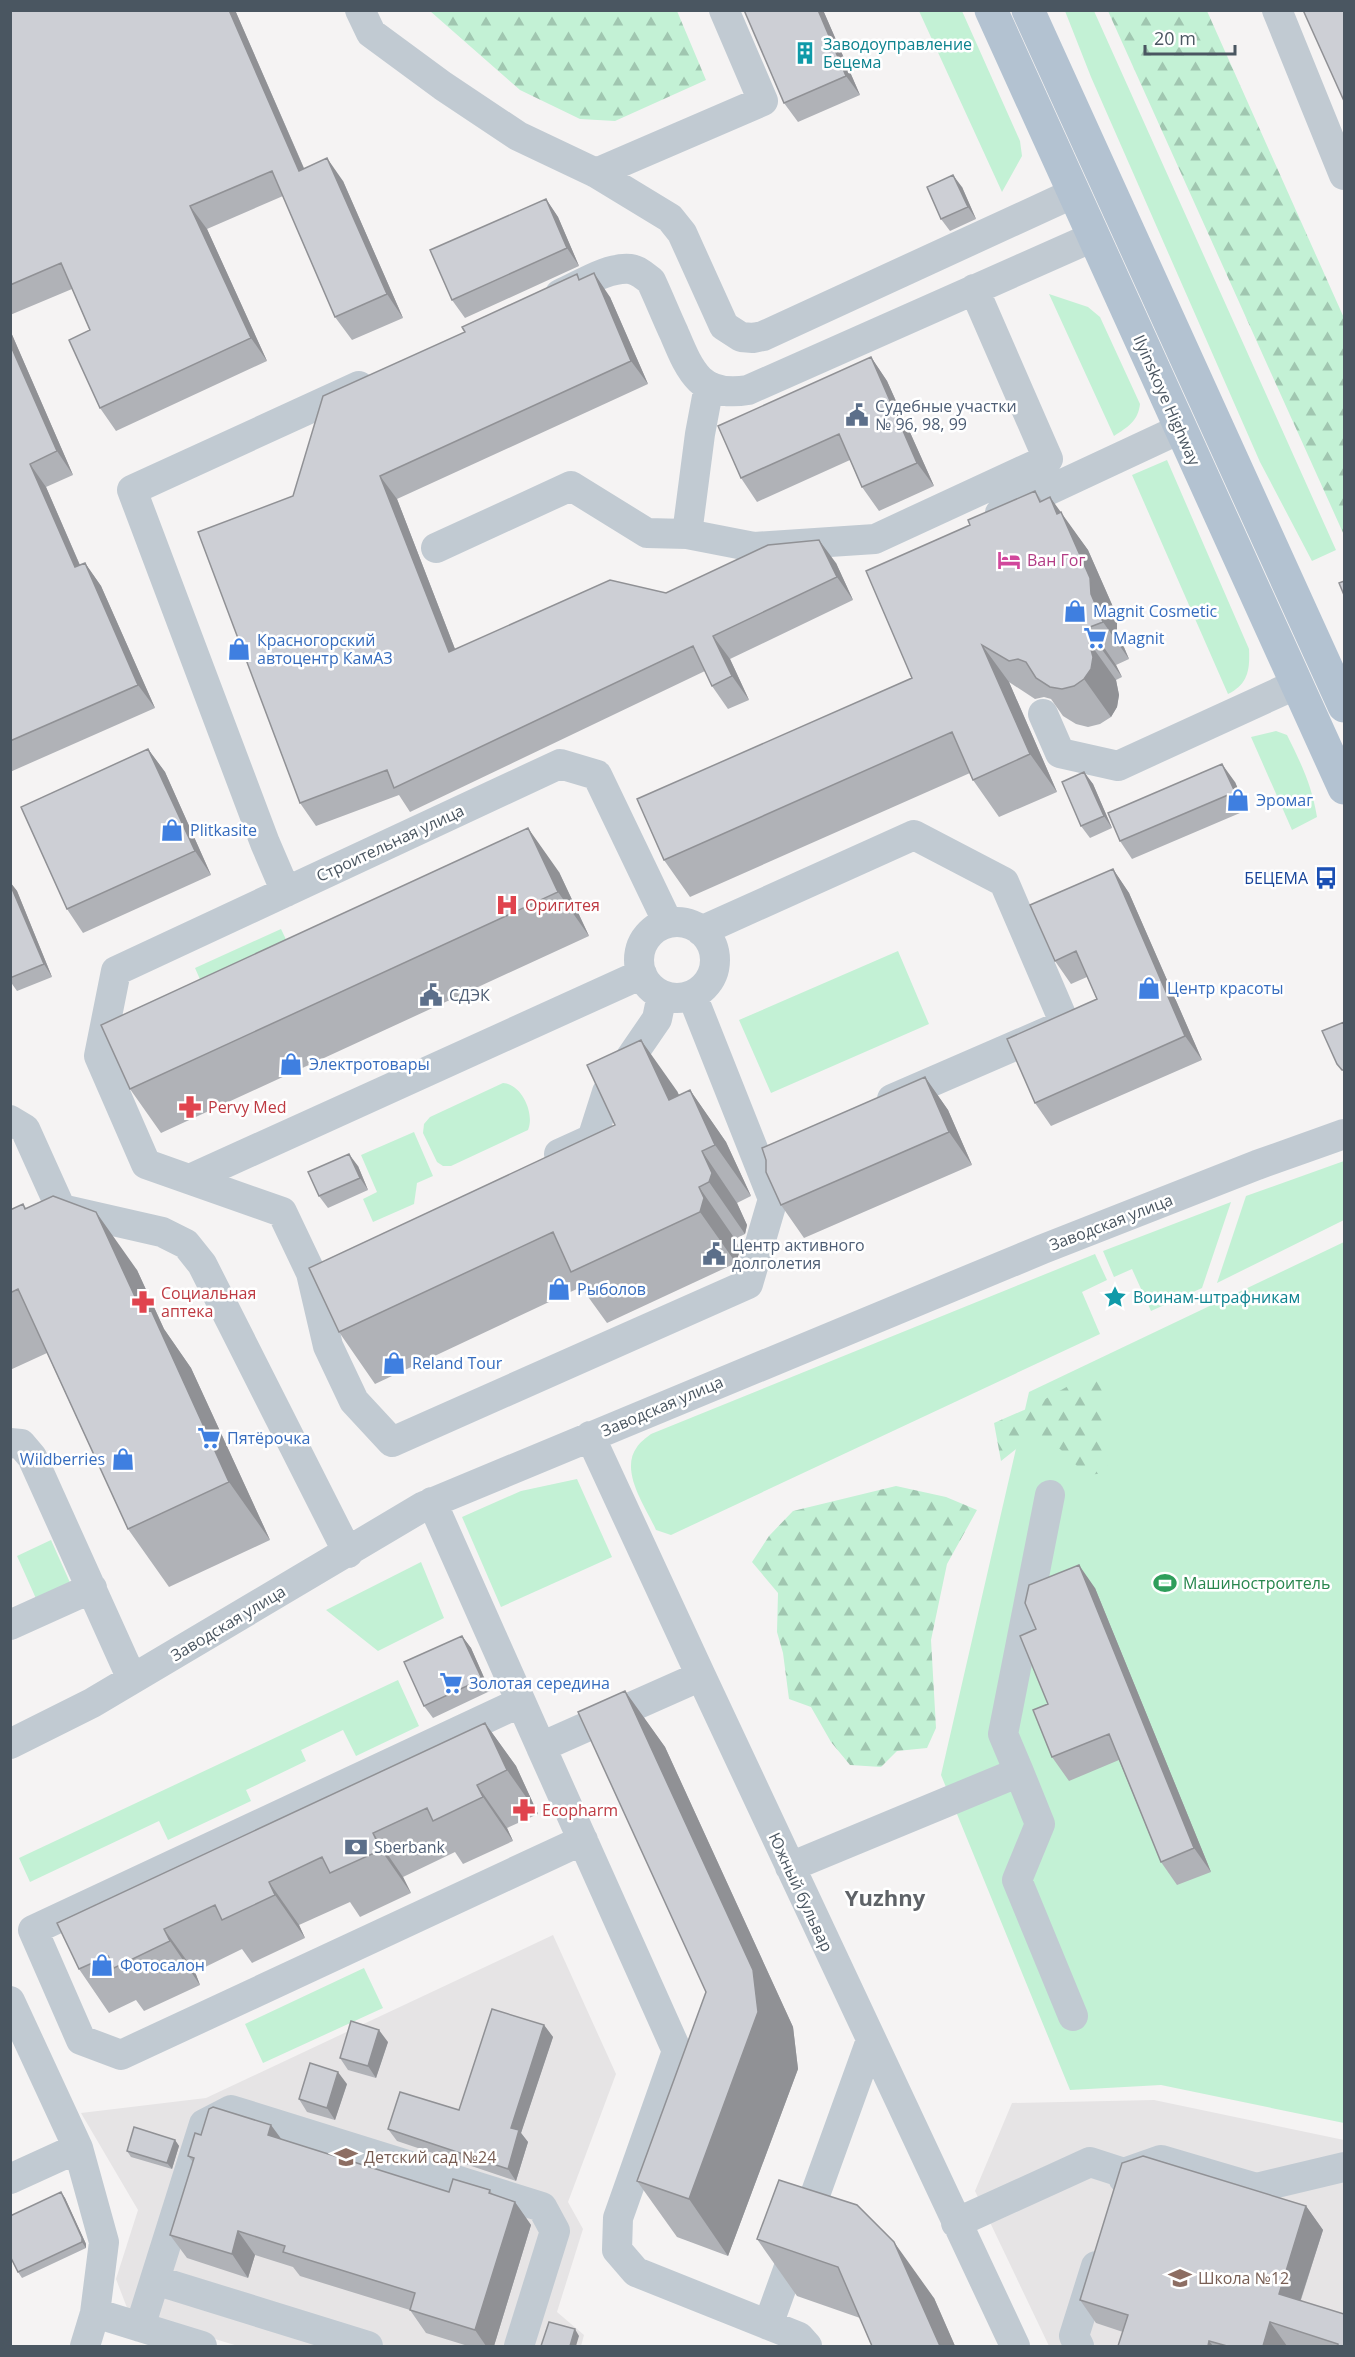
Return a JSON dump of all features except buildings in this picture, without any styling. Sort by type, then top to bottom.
[{"type":"main road","name":"Ilyinskoye Highway","points":[[991,10],[1344,788]]},
{"type":"main road","points":[[1028,10],[1344,706]]},
{"type":"street","points":[[360,10],[371,33],[442,86],[518,136],[596,173],[670,218],[682,233],[724,326],[741,337],[753,338],[957,248],[1074,193]]},
{"type":"street","points":[[596,173],[763,101],[724,10]]},
{"type":"street","points":[[1277,10],[1344,175]]},
{"type":"street","points":[[539,304],[603,274],[632,269],[651,281],[689,368],[709,386],[734,392],[748,390],[1093,237]]},
{"type":"street","points":[[436,548],[572,486],[647,533],[687,534],[754,547],[875,539],[1048,459],[974,290]]},
{"type":"street","points":[[286,892],[265,843],[132,490],[379,377]]},
{"type":"street","points":[[687,534],[709,386]]},
{"type":"street","points":[[978,524],[1180,429]]},
{"type":"street","points":[[1043,714],[1060,753],[1118,766],[1297,684]]},
{"type":"street","name":"Строительная улица","points":[[190,1179],[146,1164],[99,1056],[116,971],[560,764],[597,775],[630,817],[668,923]]},
{"type":"street","points":[[701,931],[914,835],[1004,882],[1065,1024],[867,1110]]},
{"type":"street","points":[[680,922],[692,925],[701,931],[710,940],[715,963],[712,975],[705,985],[692,994],[674,998],[652,989],[642,974],[639,957],[641,945],[648,935],[668,923],[680,922]]},
{"type":"street","points":[[190,1179],[642,974]]},
{"type":"street","points":[[190,1179],[282,1212],[321,1268],[328,1346],[354,1401],[392,1442],[748,1284],[773,1199],[769,1153],[692,994]]},
{"type":"street","points":[[538,1164],[592,1139],[607,1092],[657,1019],[662,995]]},
{"type":"street","points":[[10,1120],[25,1130],[62,1209]]},
{"type":"street","name":"Заводская улица","points":[[10,1744],[92,1703],[348,1553],[404,1516],[432,1502],[1043,1249],[1257,1165],[1344,1134]]},
{"type":"street","points":[[10,1232],[62,1209],[162,1232],[186,1244],[202,1264],[348,1553]]},
{"type":"street","name":"Южный бульвар","points":[[591,1436],[789,1867],[1015,2346]]},
{"type":"street","points":[[10,1443],[21,1444],[32,1457],[132,1679]]},
{"type":"street","points":[[1050,1495],[1003,1734],[1040,1824],[1017,1880],[1072,2016]]},
{"type":"street","points":[[432,1502],[677,2051],[618,2218],[617,2250],[636,2272],[799,2337],[807,2346]]},
{"type":"street","points":[[10,1625],[92,1588]]},
{"type":"street","points":[[541,1747],[701,1676]]},
{"type":"street","points":[[521,1702],[33,1930],[81,2040],[121,2055],[583,1840]]},
{"type":"street","points":[[789,1867],[1019,1772]]},
{"type":"street","points":[[10,2001],[78,2148],[105,2241],[95,2313],[85,2346]]},
{"type":"street","points":[[768,2325],[872,2040]]},
{"type":"street","points":[[140,2327],[204,2124],[231,2109],[542,2207],[555,2231],[519,2346]]},
{"type":"street","points":[[10,2180],[78,2148]]},
{"type":"street","points":[[956,2223],[1090,2162],[1124,2173],[1161,2160],[1256,2188],[1344,2167]]},
{"type":"street","points":[[1114,2206],[1124,2173]]},
{"type":"street","points":[[1079,2346],[1074,2336],[1104,2238]]},
{"type":"street","points":[[155,2280],[368,2346]]},
{"type":"street","points":[[95,2313],[202,2346]]},
{"type":"shaded area","name":"Детский сад №24","points":[[553,1935],[616,2074],[568,2202],[583,2229],[557,2312],[584,2335],[581,2346],[238,2346],[129,2313],[116,2279],[138,2210],[81,2113],[206,2098]]},
{"type":"shaded area","name":"Школа №12","points":[[1154,2100],[1344,2140],[1344,2346],[1049,2346],[975,2191],[1012,2103]]},
{"type":"green space","points":[[430,11],[677,11],[706,80],[615,121],[580,119],[520,90]]},
{"type":"green space","points":[[919,11],[962,11],[1020,141],[1022,156],[1002,192]]},
{"type":"green space","points":[[1065,11],[1094,11],[1336,550],[1312,561],[1260,462],[1091,77]]},
{"type":"green space","points":[[1108,11],[1207,11],[1344,318],[1344,535]]},
{"type":"green space","points":[[1049,294],[1088,307],[1100,317],[1140,404],[1135,419],[1114,436]]},
{"type":"green space","points":[[1167,460],[1249,649],[1248,670],[1244,681],[1228,694],[1132,475]]},
{"type":"green space","points":[[1276,731],[1287,735],[1297,755],[1309,785],[1317,817],[1292,830],[1251,737]]},
{"type":"green space","points":[[281,929],[293,954],[206,993],[195,968]]},
{"type":"green space","points":[[898,951],[929,1024],[771,1093],[739,1020]]},
{"type":"green space","points":[[503,1083],[516,1089],[525,1101],[530,1116],[528,1130],[451,1166],[443,1166],[437,1162],[423,1133],[424,1124],[430,1117]]},
{"type":"green space","points":[[414,1132],[433,1176],[417,1183],[414,1204],[373,1222],[363,1199],[377,1192],[361,1155]]},
{"type":"green space","points":[[1344,1161],[1344,1220],[1217,1283],[1246,1196]]},
{"type":"green space","points":[[1231,1202],[1202,1288],[1151,1311],[1132,1269],[1114,1277],[1103,1251]]},
{"type":"green space","name":"Машиностроитель","points":[[1344,1242],[1344,2123],[1161,2085],[1070,2090],[941,1775],[1029,1392]]},
{"type":"green space","points":[[1095,1254],[1107,1280],[1082,1292],[1100,1334],[671,1535],[656,1530],[636,1489],[631,1467],[632,1457],[637,1447],[651,1434]]},
{"type":"green space","points":[[1108,1378],[1104,1421],[1108,1473],[1086,1475],[1060,1449],[1030,1438],[1001,1461],[994,1423],[1031,1407],[1070,1385]]},
{"type":"green space","points":[[577,1479],[612,1557],[501,1607],[462,1517],[521,1491]]},
{"type":"green space","points":[[896,1486],[946,1497],[977,1510],[947,1564],[931,1640],[936,1728],[927,1748],[897,1751],[881,1767],[850,1765],[831,1742],[811,1707],[789,1699],[783,1653],[777,1632],[778,1593],[752,1562],[769,1536],[793,1511]]},
{"type":"green space","points":[[51,1540],[72,1587],[38,1603],[17,1556]]},
{"type":"green space","points":[[421,1562],[444,1618],[378,1651],[326,1610]]},
{"type":"green space","points":[[398,1680],[419,1726],[356,1756],[343,1730],[301,1750],[306,1761],[246,1790],[251,1801],[168,1840],[159,1821],[30,1882],[19,1858]]},
{"type":"green space","points":[[364,1968],[383,2008],[263,2063],[245,2024]]},
{"type":"place","name":"Заводоуправление Бецема","points":[[805,53]]},
{"type":"place","name":"Судебные участки № 96, 98, 99","points":[[857,415]]},
{"type":"place","name":"Ван Гог","points":[[1009,560]]},
{"type":"place","name":"Magnit Cosmetic","points":[[1075,611]]},
{"type":"place","name":"Magnit","points":[[1095,638]]},
{"type":"place","name":"Красногорский автоцентр КамАЗ","points":[[239,649]]},
{"type":"place","name":"Эромаг","points":[[1238,800]]},
{"type":"place","name":"Plitkasite","points":[[172,830]]},
{"type":"place","name":"БЕЦЕМА","points":[[1326,878]]},
{"type":"place","name":"Оригитея","points":[[507,905]]},
{"type":"place","name":"Центр красоты","points":[[1149,988]]},
{"type":"place","name":"СДЭК","points":[[431,995]]},
{"type":"place","name":"Электротовары","points":[[291,1064]]},
{"type":"place","name":"Pervy Med","points":[[190,1107]]},
{"type":"place","name":"Центр активного долголетия","points":[[714,1254]]},
{"type":"place","name":"Рыболов","points":[[559,1289]]},
{"type":"place","name":"Воинам-штрафникам","points":[[1115,1297]]},
{"type":"place","name":"Социальная аптека","points":[[143,1302]]},
{"type":"place","name":"Reland Tour","points":[[394,1363]]},
{"type":"place","name":"Пятёрочка","points":[[209,1438]]},
{"type":"place","name":"Wildberries","points":[[123,1459]]},
{"type":"place","name":"Машиностроитель","points":[[1165,1583]]},
{"type":"place","name":"Золотая середина","points":[[451,1683]]},
{"type":"place","name":"Ecopharm","points":[[524,1810]]},
{"type":"place","name":"Sberbank","points":[[356,1847]]},
{"type":"place","name":"Фотосалон","points":[[102,1965]]},
{"type":"place","name":"Детский сад №24","points":[[346,2157]]},
{"type":"place","name":"Школа №12","points":[[1180,2278]]},
{"type":"district","name":"Yuzhny","points":[[885,1898]]}]
